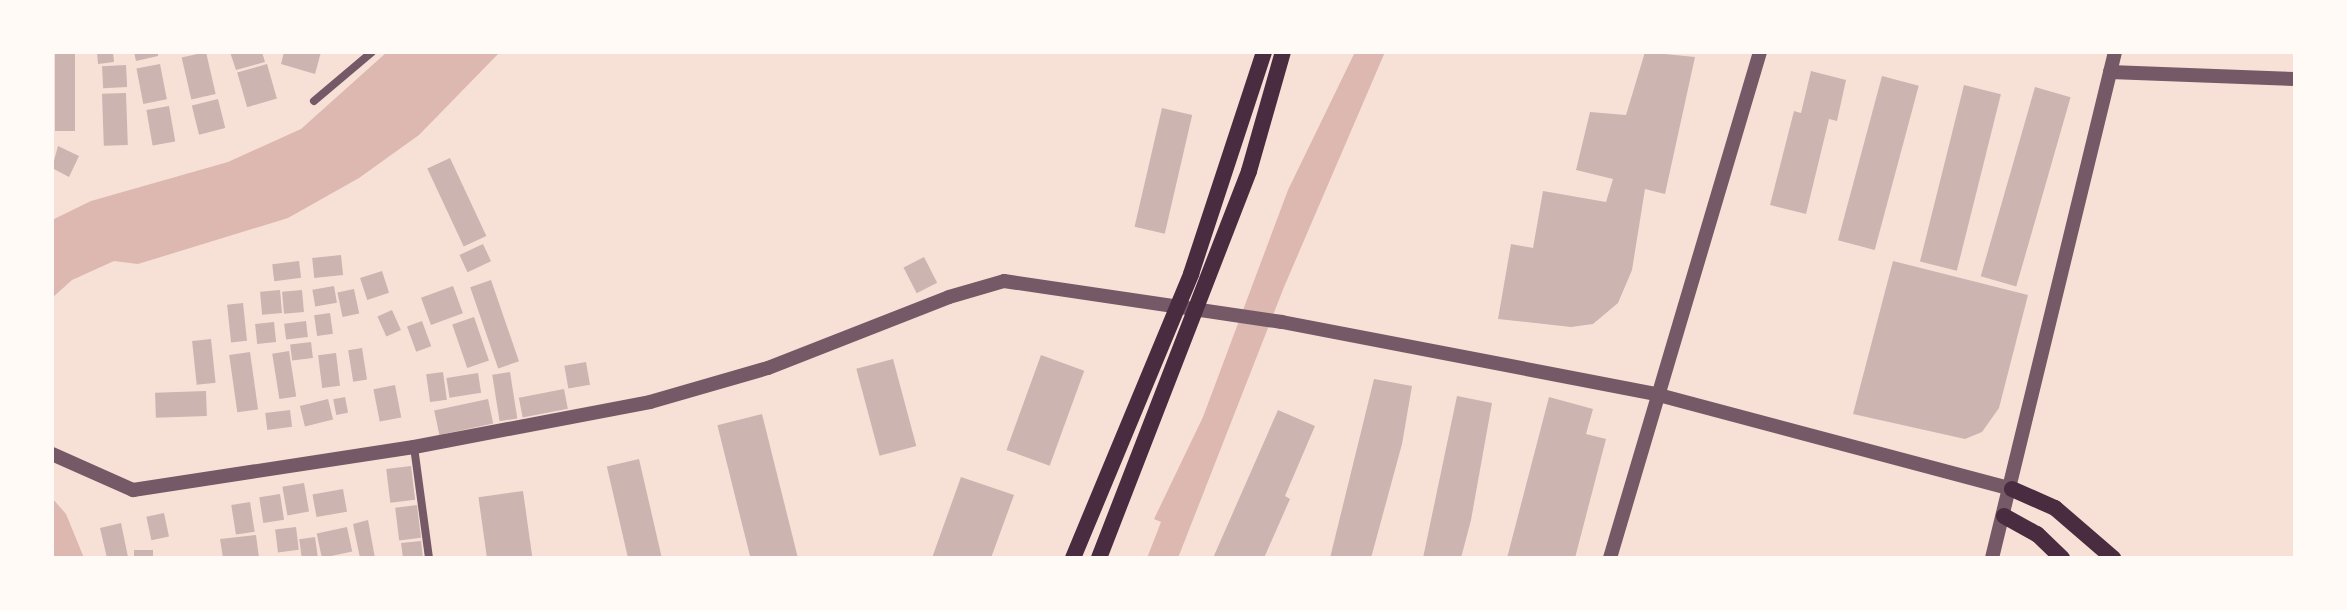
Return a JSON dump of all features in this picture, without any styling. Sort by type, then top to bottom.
[{"type":"main road","points":[[1099,558],[1187,307],[1264,52]]},
{"type":"main road","points":[[1073,558],[1249,171],[1283,52]]},
{"type":"main road","points":[[2012,489],[2055,508],[2113,558]]},
{"type":"main road","points":[[2004,516],[2037,534],[2062,558]]},
{"type":"street","points":[[314,101],[372,52]]},
{"type":"street","points":[[1610,558],[1655,394],[1760,52]]},
{"type":"street","points":[[1992,558],[2012,489],[2115,52]]},
{"type":"street","points":[[2110,72],[2295,79]]},
{"type":"street","points":[[52,454],[133,490],[414,447],[650,402],[768,368],[949,297],[1004,281],[1282,322],[1655,394],[2012,489]]},
{"type":"street","points":[[414,447],[429,558]]},
{"type":"shaded area","points":[[387,52],[500,52],[419,135],[359,178],[288,218],[138,264],[114,261],[72,280],[52,298],[52,220],[91,201],[228,162],[301,129]]},
{"type":"shaded area","points":[[1355,52],[1385,52],[1284,287],[1178,558],[1147,558],[1161,522],[1154,519],[1203,417],[1288,190]]},
{"type":"shaded area","points":[[52,498],[66,514],[84,558],[52,558]]},
{"type":"building","points":[[55,52],[75,52],[75,131],[55,131]]},
{"type":"building","points":[[97,52],[113,52],[114,62],[98,64]]},
{"type":"building","points":[[134,52],[158,52],[158,56],[136,61]]},
{"type":"building","points":[[206,52],[216,94],[191,100],[182,58]]},
{"type":"building","points":[[230,52],[262,52],[265,62],[236,70]]},
{"type":"building","points":[[284,52],[321,52],[315,74],[281,64]]},
{"type":"building","points":[[1645,52],[1695,57],[1665,194],[1645,189],[1632,270],[1618,303],[1593,324],[1571,327],[1498,319],[1511,244],[1533,248],[1543,191],[1606,202],[1613,179],[1576,170],[1590,112],[1626,115]]},
{"type":"building","points":[[160,64],[167,99],[143,104],[136,69]]},
{"type":"building","points":[[267,64],[277,99],[247,107],[237,73]]},
{"type":"building","points":[[126,65],[127,87],[103,88],[102,66]]},
{"type":"building","points":[[1811,71],[1846,80],[1837,121],[1829,119],[1806,214],[1770,205],[1794,111],[1801,113]]},
{"type":"building","points":[[1882,76],[1919,86],[1875,250],[1838,240]]},
{"type":"building","points":[[1964,85],[2001,94],[1957,271],[1920,262]]},
{"type":"building","points":[[2035,87],[2071,97],[2016,287],[1981,276]]},
{"type":"building","points":[[126,93],[128,145],[104,146],[102,94]]},
{"type":"building","points":[[218,99],[225,128],[199,135],[192,106]]},
{"type":"building","points":[[169,106],[175,141],[153,145],[146,110]]},
{"type":"building","points":[[1162,108],[1192,115],[1165,234],[1135,227]]},
{"type":"building","points":[[58,146],[79,156],[69,177],[52,168]]},
{"type":"building","points":[[450,158],[486,236],[464,247],[427,169]]},
{"type":"building","points":[[483,244],[491,261],[467,272],[459,255]]},
{"type":"building","points":[[341,255],[343,275],[314,278],[312,258]]},
{"type":"building","points":[[924,257],[937,283],[917,293],[904,267]]},
{"type":"building","points":[[299,261],[301,278],[274,281],[272,264]]},
{"type":"building","points":[[1893,261],[2028,295],[1999,408],[1982,432],[1965,439],[1853,414]]},
{"type":"building","points":[[382,271],[389,293],[367,300],[360,278]]},
{"type":"building","points":[[491,280],[519,361],[498,368],[470,287]]},
{"type":"building","points":[[334,286],[337,303],[315,307],[312,290]]},
{"type":"building","points":[[453,286],[463,313],[431,325],[421,298]]},
{"type":"building","points":[[354,289],[359,313],[343,317],[337,293]]},
{"type":"building","points":[[280,290],[282,313],[262,315],[260,292]]},
{"type":"building","points":[[302,290],[304,312],[284,314],[282,292]]},
{"type":"building","points":[[243,303],[247,341],[231,342],[227,305]]},
{"type":"building","points":[[392,310],[401,330],[386,337],[377,317]]},
{"type":"building","points":[[330,313],[333,334],[317,336],[314,315]]},
{"type":"building","points":[[474,317],[489,360],[467,368],[452,324]]},
{"type":"building","points":[[306,321],[308,337],[286,340],[284,324]]},
{"type":"building","points":[[422,321],[431,346],[416,352],[407,326]]},
{"type":"building","points":[[274,322],[276,342],[257,344],[255,324]]},
{"type":"building","points":[[211,339],[216,383],[197,385],[192,341]]},
{"type":"building","points":[[311,342],[313,358],[292,360],[290,345]]},
{"type":"building","points":[[362,348],[367,380],[353,382],[348,350]]},
{"type":"building","points":[[289,351],[296,396],[279,399],[272,354]]},
{"type":"building","points":[[250,352],[258,409],[237,412],[229,355]]},
{"type":"building","points":[[336,353],[340,386],[322,388],[318,355]]},
{"type":"building","points":[[1041,355],[1084,371],[1050,466],[1006,450]]},
{"type":"building","points":[[893,359],[916,446],[880,456],[856,369]]},
{"type":"building","points":[[586,362],[590,385],[568,388],[564,366]]},
{"type":"building","points":[[443,372],[447,400],[430,402],[426,374]]},
{"type":"building","points":[[510,372],[517,418],[500,421],[492,375]]},
{"type":"building","points":[[478,373],[481,393],[450,398],[446,378]]},
{"type":"building","points":[[1374,379],[1412,386],[1402,444],[1371,558],[1330,558]]},
{"type":"building","points":[[395,385],[401,417],[380,422],[373,389]]},
{"type":"building","points":[[564,389],[568,409],[523,417],[519,398]]},
{"type":"building","points":[[206,391],[207,416],[156,418],[155,393]]},
{"type":"building","points":[[1457,396],[1492,403],[1471,520],[1461,558],[1423,558]]},
{"type":"building","points":[[345,397],[348,413],[336,415],[333,399]]},
{"type":"building","points":[[1549,397],[1593,409],[1586,434],[1606,439],[1575,558],[1507,558]]},
{"type":"building","points":[[328,399],[333,419],[305,426],[300,406]]},
{"type":"building","points":[[488,399],[493,423],[439,435],[434,410]]},
{"type":"building","points":[[290,410],[292,427],[267,430],[265,413]]},
{"type":"building","points":[[1278,410],[1315,426],[1285,496],[1290,499],[1264,558],[1213,558]]},
{"type":"building","points":[[762,414],[798,558],[750,558],[717,425]]},
{"type":"building","points":[[639,459],[662,558],[628,558],[607,466]]},
{"type":"building","points":[[411,466],[415,500],[390,503],[386,469]]},
{"type":"building","points":[[961,477],[1014,495],[991,558],[932,558]]},
{"type":"building","points":[[304,483],[309,512],[287,515],[282,487]]},
{"type":"building","points":[[343,489],[347,512],[316,517],[312,494]]},
{"type":"building","points":[[523,491],[532,558],[487,558],[478,497]]},
{"type":"building","points":[[280,494],[284,520],[263,523],[259,497]]},
{"type":"building","points":[[250,502],[255,532],[236,535],[231,505]]},
{"type":"building","points":[[417,505],[421,538],[399,540],[395,508]]},
{"type":"building","points":[[164,513],[169,536],[151,540],[146,517]]},
{"type":"building","points":[[368,520],[375,558],[360,558],[353,524]]},
{"type":"building","points":[[121,523],[128,557],[107,558],[100,528]]},
{"type":"building","points":[[296,527],[299,550],[278,552],[275,530]]},
{"type":"building","points":[[347,527],[352,551],[322,558],[317,533]]},
{"type":"building","points":[[256,535],[259,558],[223,558],[220,539]]},
{"type":"building","points":[[315,537],[318,558],[302,558],[299,539]]},
{"type":"building","points":[[421,541],[423,558],[403,558],[401,543]]},
{"type":"building","points":[[134,550],[153,550],[153,558],[134,558]]}]
